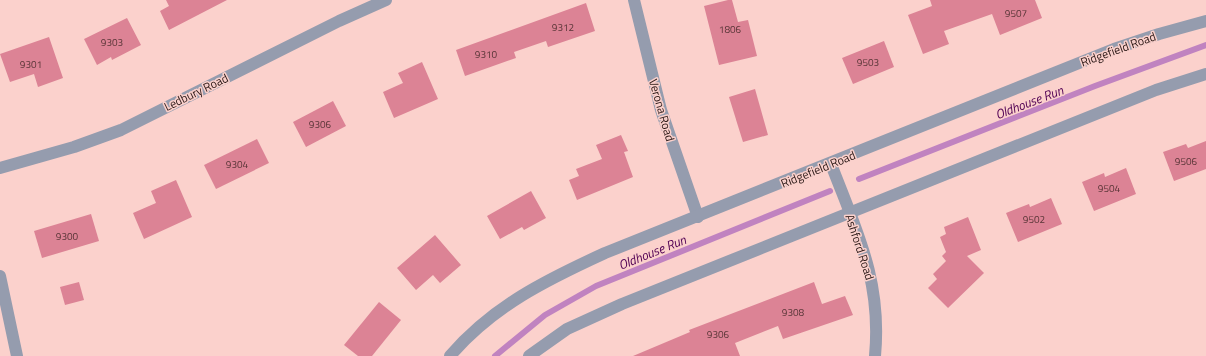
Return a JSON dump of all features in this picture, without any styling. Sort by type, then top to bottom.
[{"type":"street","name":"Ledbury Road","points":[[0,168],[74,147],[121,130],[339,21],[386,0]]},
{"type":"street","name":"Verona Road","points":[[634,0],[661,110],[698,217]]},
{"type":"street","name":"Ridgefield Road","points":[[450,356],[473,333],[513,300],[552,277],[605,253],[1114,50],[1159,34],[1206,21]]},
{"type":"street","points":[[529,356],[566,329],[622,304],[1156,90],[1206,74]]},
{"type":"street","name":"Ashford Road","points":[[831,164],[867,260],[875,293],[878,331],[875,356]]},
{"type":"street","points":[[0,276],[18,356]]},
{"type":"building","points":[[166,0],[227,0],[169,30],[160,11],[169,6]]},
{"type":"building","points":[[732,0],[738,22],[748,20],[757,56],[719,65],[704,6]]},
{"type":"building","points":[[930,0],[1035,0],[1042,18],[1000,35],[992,14],[944,31],[949,44],[923,54],[908,15],[932,6]]},
{"type":"building","points":[[586,3],[595,31],[548,47],[546,41],[514,52],[516,58],[465,76],[456,50]]},
{"type":"building","points":[[127,18],[141,45],[112,60],[111,57],[97,65],[84,39]]},
{"type":"building","points":[[49,37],[63,78],[38,87],[34,74],[10,82],[0,54]]},
{"type":"building","points":[[884,41],[894,67],[853,84],[842,58]]},
{"type":"building","points":[[422,62],[438,99],[394,118],[383,92],[403,83],[398,73]]},
{"type":"building","points":[[755,89],[768,135],[743,142],[729,97]]},
{"type":"building","points":[[333,101],[346,126],[306,147],[293,122]]},
{"type":"building","points":[[621,135],[628,151],[624,152],[633,177],[577,200],[569,180],[579,176],[576,169],[602,159],[596,145]]},
{"type":"building","points":[[257,139],[269,163],[216,189],[204,165]]},
{"type":"building","points":[[1206,141],[1206,169],[1174,181],[1163,152],[1186,144],[1188,148]]},
{"type":"building","points":[[1126,168],[1136,194],[1094,211],[1082,182],[1104,173],[1105,177]]},
{"type":"building","points":[[176,180],[192,217],[144,239],[133,213],[156,203],[151,191]]},
{"type":"building","points":[[531,191],[546,218],[524,230],[522,227],[500,239],[487,216]]},
{"type":"building","points":[[1051,198],[1062,224],[1018,242],[1006,213],[1029,204],[1030,207]]},
{"type":"building","points":[[91,214],[99,241],[42,258],[34,231]]},
{"type":"building","points":[[968,217],[981,250],[967,256],[984,273],[948,308],[928,288],[937,279],[933,274],[946,261],[942,256],[946,252],[940,237],[946,234],[944,227]]},
{"type":"building","points":[[435,235],[461,265],[440,283],[433,275],[416,290],[397,268]]},
{"type":"building","points":[[79,282],[84,300],[65,305],[60,287]]},
{"type":"building","points":[[814,282],[822,304],[845,296],[853,315],[783,339],[778,326],[735,343],[740,356],[633,356],[690,332],[689,330]]},
{"type":"building","points":[[379,302],[401,320],[372,356],[358,356],[344,345]]},
{"type":"waterway","name":"Oldhouse Run","points":[[859,179],[1095,86],[1206,45]]},
{"type":"waterway","name":"Oldhouse Run","points":[[495,356],[545,315],[596,286],[830,191]]}]
